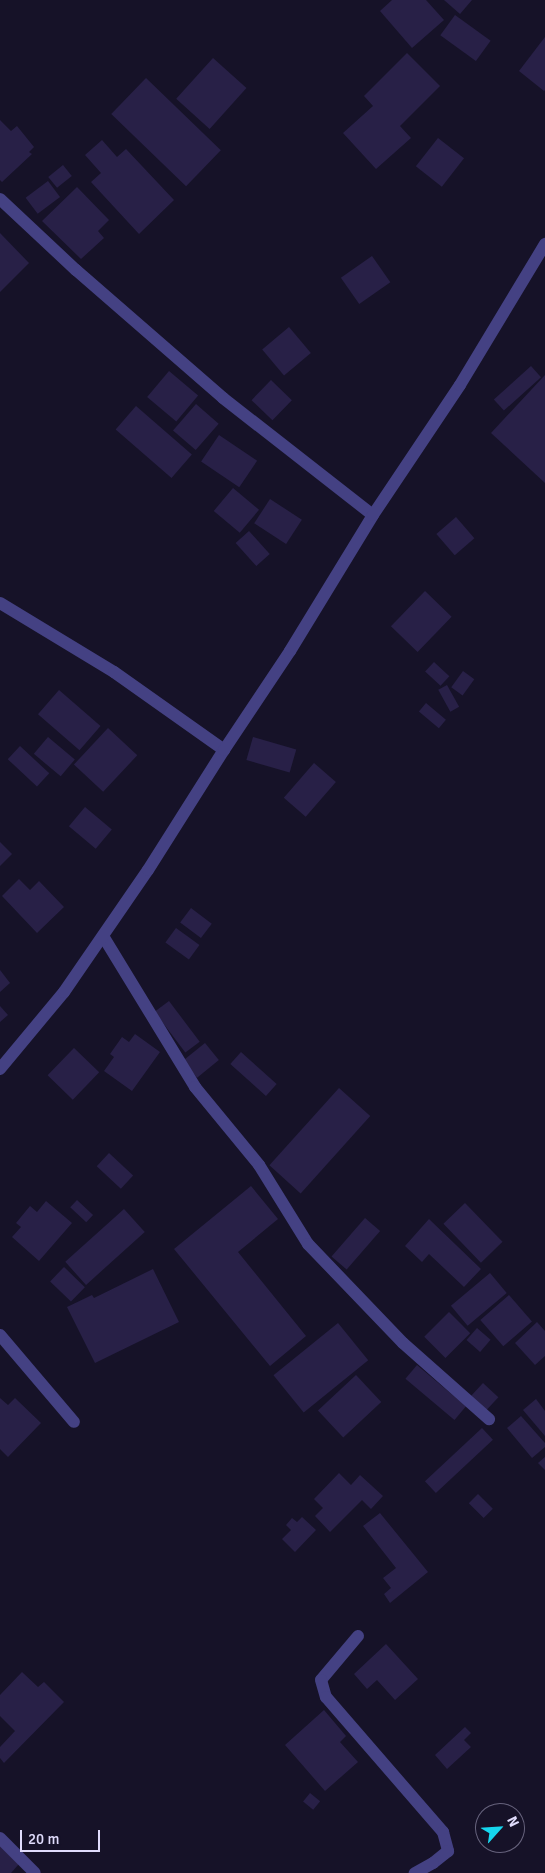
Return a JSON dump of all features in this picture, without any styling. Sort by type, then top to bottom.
[{"type":"street","points":[[0,199],[76,270],[223,398],[373,515]]},
{"type":"street","points":[[0,1070],[64,992],[148,870],[224,750],[290,651],[373,515],[460,385],[545,244]]},
{"type":"street","points":[[0,603],[114,672],[224,750]]},
{"type":"street","points":[[103,936],[195,1087],[260,1165],[308,1244],[403,1343],[488,1419]]},
{"type":"street","points":[[0,1335],[74,1422]]},
{"type":"street","points":[[358,1636],[320,1680],[326,1697],[443,1832],[448,1851],[433,1864],[415,1873]]},
{"type":"street","points":[[0,1838],[35,1873]]},
{"type":"building","points":[[392,0],[426,0],[444,20],[412,48],[380,11]]},
{"type":"building","points":[[444,0],[472,0],[460,14]]},
{"type":"building","points":[[455,15],[491,41],[476,61],[440,35]]},
{"type":"building","points":[[545,37],[545,90],[544,91],[519,71]]},
{"type":"building","points":[[407,53],[440,86],[400,126],[411,138],[376,169],[343,133],[373,106],[364,96]]},
{"type":"building","points":[[213,58],[246,88],[210,129],[176,99]]},
{"type":"building","points":[[146,78],[221,150],[186,186],[111,114]]},
{"type":"building","points":[[0,120],[11,131],[17,126],[34,147],[29,152],[32,154],[2,182],[0,180]]},
{"type":"building","points":[[438,138],[464,158],[442,187],[416,166]]},
{"type":"building","points":[[102,140],[117,157],[126,149],[174,200],[139,234],[91,182],[101,173],[85,155]]},
{"type":"building","points":[[63,165],[72,176],[57,188],[48,177]]},
{"type":"building","points":[[48,181],[60,197],[38,214],[26,198]]},
{"type":"building","points":[[77,187],[109,220],[98,231],[104,238],[81,259],[42,221]]},
{"type":"building","points":[[0,233],[29,263],[0,292]]},
{"type":"building","points":[[372,256],[390,282],[359,304],[341,278]]},
{"type":"building","points":[[289,327],[311,353],[284,376],[262,349]]},
{"type":"building","points":[[531,366],[541,377],[504,411],[494,399]]},
{"type":"building","points":[[169,371],[198,395],[176,421],[147,397]]},
{"type":"building","points":[[545,375],[545,483],[491,433]]},
{"type":"building","points":[[271,380],[292,400],[272,420],[252,400]]},
{"type":"building","points":[[196,404],[219,424],[196,450],[173,430]]},
{"type":"building","points":[[136,406],[192,455],[172,478],[116,429]]},
{"type":"building","points":[[219,435],[257,461],[239,487],[201,462]]},
{"type":"building","points":[[233,488],[259,510],[240,533],[214,511]]},
{"type":"building","points":[[270,499],[302,520],[286,544],[254,523]]},
{"type":"building","points":[[456,517],[474,538],[455,555],[436,534]]},
{"type":"building","points":[[249,531],[270,554],[256,566],[236,543]]},
{"type":"building","points":[[425,591],[452,617],[418,652],[391,626]]},
{"type":"building","points":[[434,662],[449,676],[440,686],[425,672]]},
{"type":"building","points":[[463,671],[474,679],[463,695],[451,687]]},
{"type":"building","points":[[447,685],[459,707],[450,712],[438,690]]},
{"type":"building","points":[[59,690],[101,726],[80,750],[38,714]]},
{"type":"building","points":[[426,703],[446,720],[439,728],[419,711]]},
{"type":"building","points":[[108,728],[137,755],[103,792],[74,765]]},
{"type":"building","points":[[48,737],[75,759],[61,776],[34,754]]},
{"type":"building","points":[[253,737],[296,749],[290,772],[246,760]]},
{"type":"building","points":[[20,746],[49,773],[37,786],[8,759]]},
{"type":"building","points":[[314,763],[336,782],[306,817],[284,798]]},
{"type":"building","points":[[85,807],[112,829],[96,849],[69,826]]},
{"type":"building","points":[[0,842],[12,854],[0,866]]},
{"type":"building","points":[[19,879],[30,890],[39,881],[64,907],[37,933],[2,896]]},
{"type":"building","points":[[191,908],[212,924],[201,938],[180,922]]},
{"type":"building","points":[[176,928],[199,945],[189,960],[165,943]]},
{"type":"building","points":[[0,970],[10,983],[0,992]]},
{"type":"building","points":[[169,1001],[200,1042],[185,1053],[155,1012]]},
{"type":"building","points":[[0,1006],[8,1015],[0,1022]]},
{"type":"building","points":[[135,1034],[160,1052],[132,1091],[104,1071],[114,1057],[110,1054],[122,1037],[129,1042]]},
{"type":"building","points":[[205,1043],[219,1060],[197,1078],[183,1061]]},
{"type":"building","points":[[74,1048],[99,1072],[73,1100],[48,1075]]},
{"type":"building","points":[[241,1052],[277,1084],[266,1096],[230,1064]]},
{"type":"building","points":[[339,1088],[370,1116],[301,1193],[269,1165]]},
{"type":"building","points":[[109,1153],[133,1176],[121,1189],[97,1166]]},
{"type":"building","points":[[251,1186],[278,1219],[238,1252],[306,1336],[270,1366],[174,1249]]},
{"type":"building","points":[[77,1200],[93,1215],[86,1222],[70,1207]]},
{"type":"building","points":[[46,1201],[72,1223],[39,1261],[12,1237],[21,1227],[16,1223],[30,1206],[37,1212]]},
{"type":"building","points":[[465,1203],[503,1242],[481,1263],[443,1224]]},
{"type":"building","points":[[124,1209],[145,1232],[86,1285],[65,1262]]},
{"type":"building","points":[[365,1218],[380,1231],[347,1270],[332,1256]]},
{"type":"building","points":[[429,1219],[481,1269],[464,1287],[429,1254],[422,1262],[405,1246]]},
{"type":"building","points":[[64,1267],[85,1287],[71,1302],[50,1281]]},
{"type":"building","points":[[153,1269],[179,1322],[95,1363],[67,1307],[92,1295],[94,1298]]},
{"type":"building","points":[[490,1273],[507,1293],[468,1326],[451,1306]]},
{"type":"building","points":[[509,1295],[532,1321],[503,1346],[480,1320]]},
{"type":"building","points":[[449,1312],[470,1333],[445,1358],[424,1337]]},
{"type":"building","points":[[537,1322],[545,1331],[545,1356],[535,1365],[515,1343]]},
{"type":"building","points":[[338,1323],[368,1360],[304,1413],[273,1375]]},
{"type":"building","points":[[477,1328],[491,1340],[480,1352],[467,1340]]},
{"type":"building","points":[[417,1365],[466,1406],[454,1420],[405,1379]]},
{"type":"building","points":[[356,1375],[381,1402],[343,1438],[318,1410]]},
{"type":"building","points":[[483,1383],[498,1397],[486,1410],[471,1396]]},
{"type":"building","points":[[0,1398],[8,1405],[15,1398],[41,1423],[8,1457],[0,1449]]},
{"type":"building","points":[[536,1399],[545,1411],[545,1436],[523,1410]]},
{"type":"building","points":[[521,1416],[545,1443],[545,1447],[532,1458],[507,1428]]},
{"type":"building","points":[[482,1428],[493,1440],[436,1493],[425,1481]]},
{"type":"building","points":[[545,1457],[545,1470],[538,1463]]},
{"type":"building","points":[[339,1473],[351,1485],[360,1475],[383,1496],[371,1509],[362,1500],[330,1532],[315,1516],[323,1508],[314,1499]]},
{"type":"building","points":[[478,1494],[493,1509],[484,1518],[469,1503]]},
{"type":"building","points":[[380,1513],[428,1572],[390,1603],[384,1594],[391,1588],[383,1578],[396,1568],[363,1526]]},
{"type":"building","points":[[302,1517],[316,1530],[295,1552],[282,1539],[291,1530],[286,1525],[292,1518],[297,1522]]},
{"type":"building","points":[[386,1644],[418,1679],[395,1700],[377,1680],[367,1689],[354,1674]]},
{"type":"building","points":[[22,1672],[38,1687],[44,1682],[64,1702],[4,1763],[0,1758],[0,1747],[15,1731],[0,1716],[0,1695]]},
{"type":"building","points":[[324,1710],[346,1736],[340,1742],[358,1762],[325,1791],[285,1745]]},
{"type":"building","points":[[465,1727],[471,1733],[464,1740],[471,1747],[447,1769],[435,1755]]},
{"type":"building","points":[[310,1793],[320,1801],[313,1810],[303,1802]]},
{"type":"building","points":[[0,1841],[19,1864],[11,1873],[0,1873]]}]
